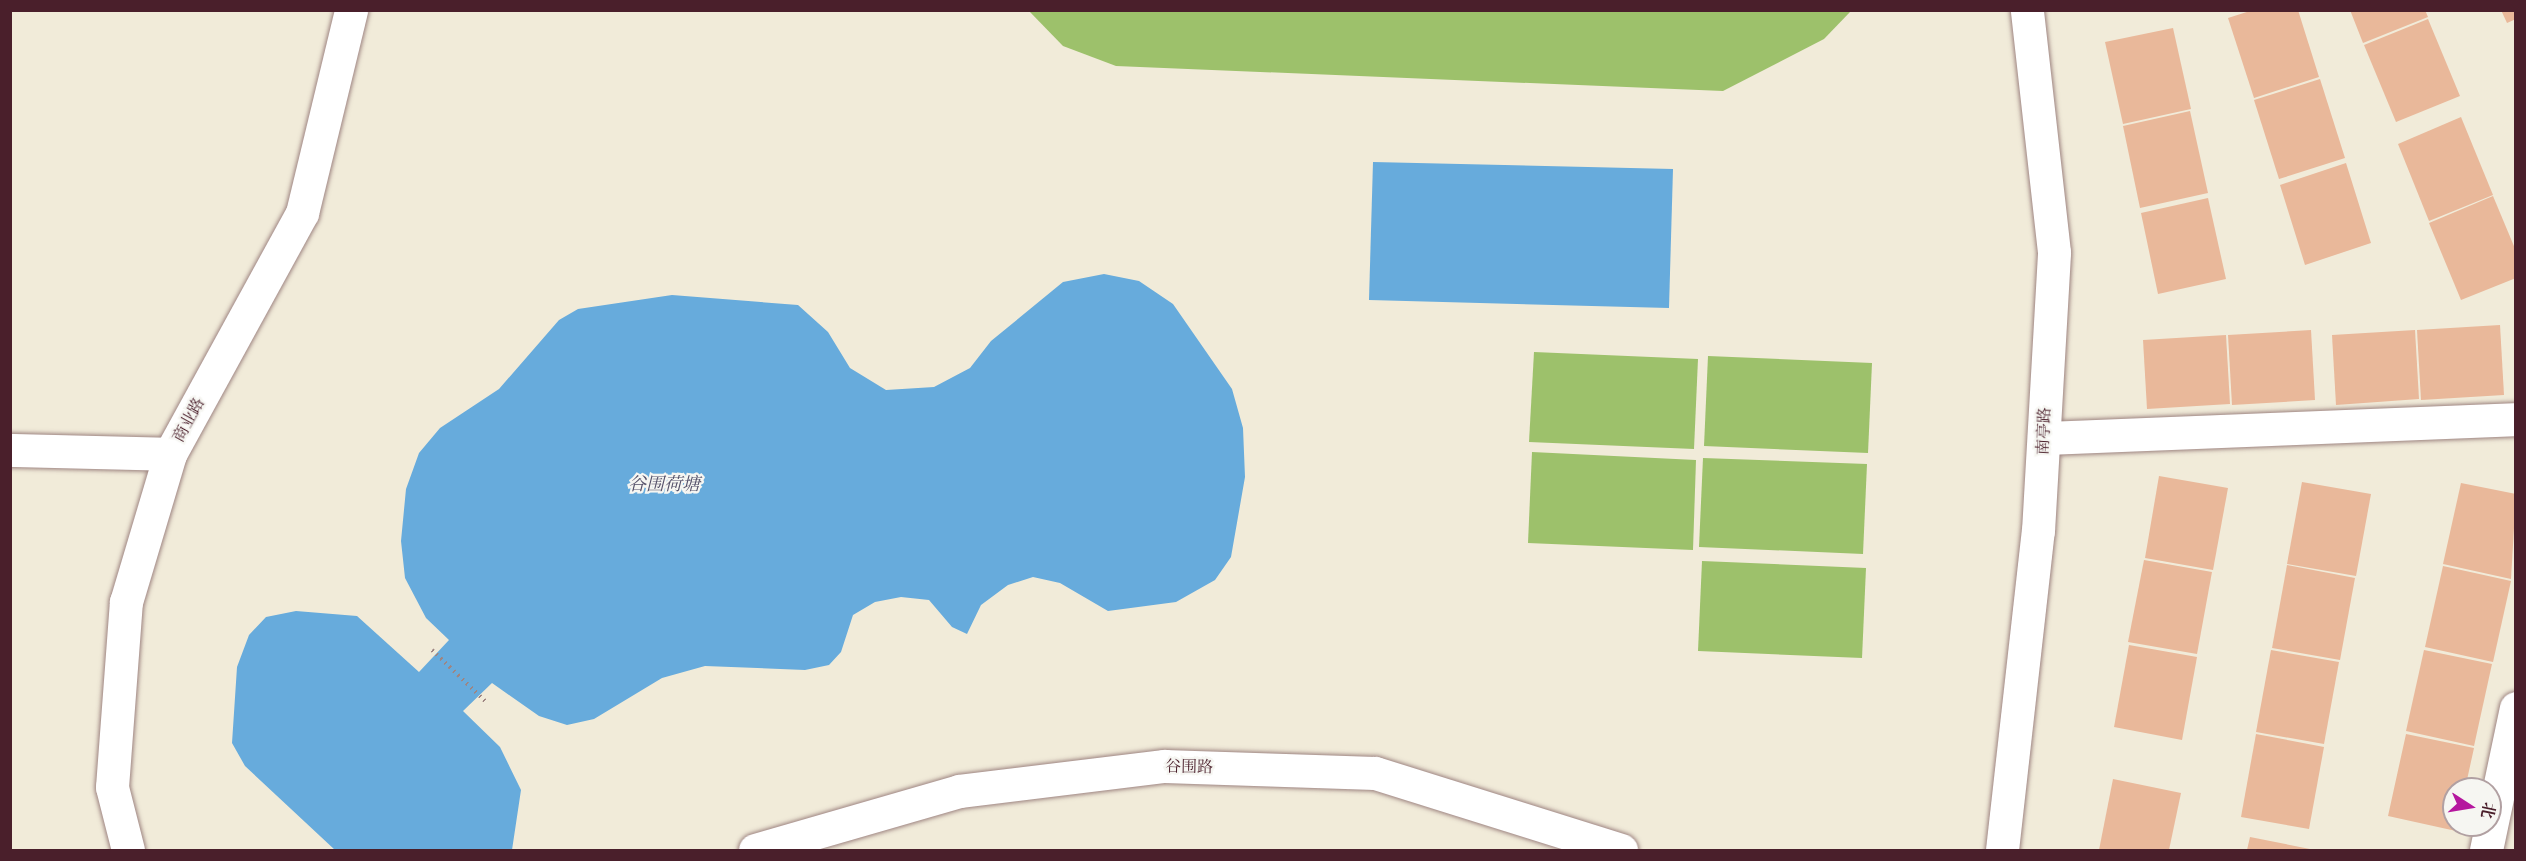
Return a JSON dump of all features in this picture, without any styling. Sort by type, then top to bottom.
[{"type":"street","name":"商业路","points":[[128,850],[112,787],[126,602],[170,454],[302,213],[351,10]]},
{"type":"street","name":"南亭路","points":[[2002,850],[2017,747],[2044,438],[2054,252],[2027,10]]},
{"type":"street","points":[[2044,438],[2516,419]]},
{"type":"street","points":[[10,450],[170,454]]},
{"type":"street","points":[[2486,850],[2516,708]]},
{"type":"street","name":"谷围路","points":[[755,850],[803,844],[959,792],[1164,766],[1375,773],[1581,844],[1622,850]]},
{"type":"path","points":[[432,650],[485,701]]},
{"type":"green space","points":[[1029,11],[1851,11],[1824,39],[1723,91],[1116,66],[1063,46]]},
{"type":"green space","points":[[1534,352],[1698,359],[1694,449],[1529,442]]},
{"type":"green space","points":[[1708,356],[1872,363],[1868,453],[1704,446]]},
{"type":"green space","points":[[1532,452],[1696,460],[1693,550],[1528,543]]},
{"type":"green space","points":[[1703,458],[1867,464],[1863,554],[1699,547]]},
{"type":"green space","points":[[1702,561],[1866,568],[1862,658],[1698,651]]},
{"type":"water","points":[[1373,162],[1673,169],[1669,308],[1369,300]]},
{"type":"water","name":"谷围荷塘","points":[[1104,274],[1139,281],[1173,304],[1232,389],[1243,428],[1245,477],[1231,557],[1215,580],[1176,602],[1108,611],[1060,583],[1033,577],[1008,585],[981,605],[967,634],[952,627],[929,600],[901,597],[875,602],[853,615],[841,652],[829,665],[805,670],[705,666],[662,678],[594,719],[567,725],[539,716],[492,683],[463,711],[500,747],[521,790],[512,850],[335,850],[245,766],[232,743],[237,667],[249,635],[266,617],[296,611],[357,616],[419,672],[449,640],[426,618],[405,578],[401,541],[406,489],[419,453],[440,428],[499,389],[559,320],[578,309],[672,295],[798,305],[828,332],[850,368],[886,390],[934,387],[970,368],[991,341],[1063,282]]},
{"type":"building","points":[[2253,10],[2298,10],[2319,77],[2254,98],[2228,18]]},
{"type":"building","points":[[2350,10],[2425,10],[2428,17],[2363,43]]},
{"type":"building","points":[[2501,10],[2516,10],[2516,19],[2507,23]]},
{"type":"building","points":[[2428,19],[2460,96],[2396,122],[2364,45]]},
{"type":"building","points":[[2173,28],[2191,109],[2123,124],[2105,42]]},
{"type":"building","points":[[2320,79],[2345,158],[2279,179],[2254,100]]},
{"type":"building","points":[[2190,111],[2208,193],[2140,208],[2123,126]]},
{"type":"building","points":[[2461,117],[2493,195],[2429,221],[2398,144]]},
{"type":"building","points":[[2346,163],[2371,243],[2305,265],[2280,185]]},
{"type":"building","points":[[2493,196],[2516,251],[2516,278],[2461,300],[2429,223]]},
{"type":"building","points":[[2208,198],[2226,279],[2158,294],[2141,213]]},
{"type":"building","points":[[2500,325],[2504,395],[2421,400],[2417,330]]},
{"type":"building","points":[[2311,330],[2315,400],[2232,405],[2228,335]]},
{"type":"building","points":[[2415,330],[2419,399],[2336,405],[2332,335]]},
{"type":"building","points":[[2226,335],[2230,404],[2147,409],[2143,340]]},
{"type":"building","points":[[2159,476],[2228,488],[2213,570],[2145,558]]},
{"type":"building","points":[[2302,482],[2371,494],[2356,576],[2287,564]]},
{"type":"building","points":[[2461,483],[2516,494],[2511,579],[2443,564]]},
{"type":"building","points":[[2144,560],[2212,572],[2197,654],[2128,642]]},
{"type":"building","points":[[2287,565],[2355,578],[2340,660],[2272,648]]},
{"type":"building","points":[[2443,566],[2511,581],[2493,662],[2425,647]]},
{"type":"building","points":[[2129,645],[2197,657],[2182,740],[2114,727]]},
{"type":"building","points":[[2271,650],[2339,662],[2324,744],[2256,732]]},
{"type":"building","points":[[2424,650],[2492,664],[2474,746],[2406,731]]},
{"type":"building","points":[[2256,734],[2324,747],[2309,829],[2241,817]]},
{"type":"building","points":[[2406,734],[2474,748],[2468,777],[2442,777],[2442,828],[2388,816]]},
{"type":"building","points":[[2113,779],[2181,793],[2169,850],[2099,850]]},
{"type":"building","points":[[2250,837],[2310,849],[2310,850],[2247,850]]}]
